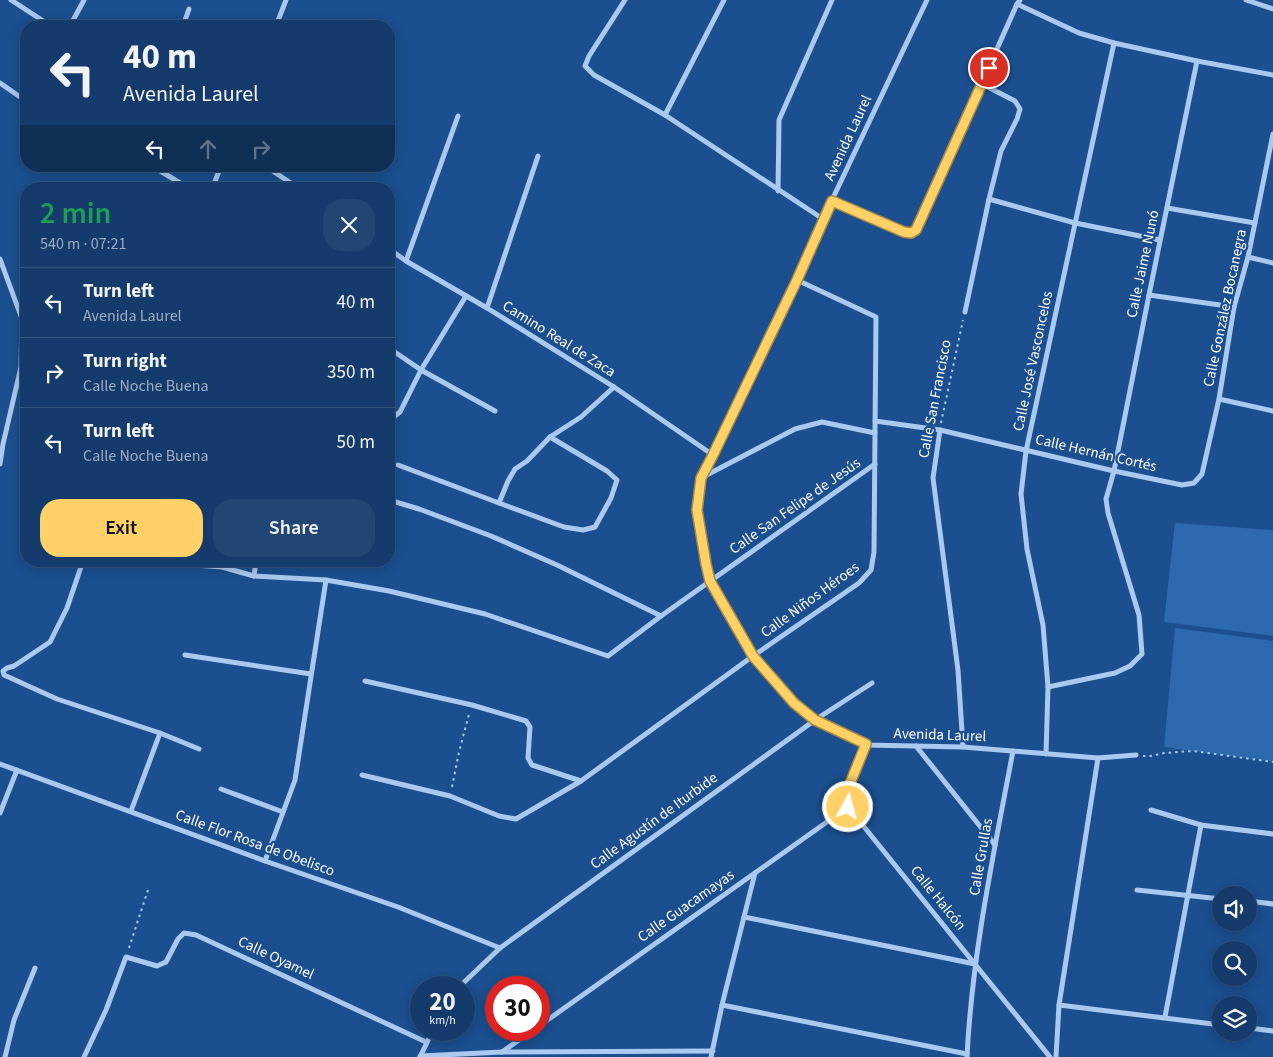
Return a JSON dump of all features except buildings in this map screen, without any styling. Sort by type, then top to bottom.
[{"type":"street","points":[[11,0],[42,20]]},
{"type":"street","points":[[73,20],[84,0]]},
{"type":"street","points":[[278,20],[286,0]]},
{"type":"street","points":[[625,0],[589,56],[585,66],[594,75],[664,115],[823,219]]},
{"type":"street","points":[[664,115],[724,0]]},
{"type":"street","points":[[778,190],[779,120],[832,0]]},
{"type":"street","name":"Avenida Laurel","points":[[927,0],[823,219],[797,280],[701,478],[697,510],[710,581],[753,656],[794,703],[815,720],[866,744],[963,747],[1098,758],[1136,755]]},
{"type":"street","points":[[1246,0],[1273,9]]},
{"type":"street","points":[[832,201],[904,232],[911,233],[916,230],[1019,2],[1080,33],[1114,43],[1273,75]]},
{"type":"street","points":[[185,20],[189,8]]},
{"type":"street","name":"Calle José Vasconcelos","points":[[1046,754],[1048,687],[1043,625],[1027,549],[1021,494],[1026,451],[1114,43]]},
{"type":"street","name":"Calle Jaime Nunó","points":[[1114,471],[1197,61]]},
{"type":"street","points":[[0,83],[20,97]]},
{"type":"street","points":[[964,312],[1001,150],[1020,109],[1015,101],[982,84]]},
{"type":"street","points":[[406,261],[458,116]]},
{"type":"street","name":"Calle González Bocanegra","points":[[1194,483],[1202,474],[1219,398],[1234,307],[1248,257],[1273,134]]},
{"type":"street","points":[[486,308],[538,156]]},
{"type":"street","points":[[162,172],[178,182]]},
{"type":"street","points":[[273,172],[286,182]]},
{"type":"street","points":[[989,199],[1075,223],[1160,240]]},
{"type":"street","points":[[1167,208],[1255,223]]},
{"type":"street","name":"Camino Real de Zaca","points":[[395,253],[614,387],[713,455]]},
{"type":"street","points":[[1248,257],[1273,263]]},
{"type":"street","points":[[0,259],[20,314]]},
{"type":"street","name":"Calle Niños Héroes","points":[[450,796],[499,816],[516,819],[581,781],[753,656],[859,583],[871,570],[874,552],[876,317],[797,280]]},
{"type":"street","points":[[1149,294],[1234,307]]},
{"type":"street","points":[[395,416],[400,412],[421,370],[466,296]]},
{"type":"street","points":[[395,352],[421,370],[495,411]]},
{"type":"street","points":[[0,464],[20,371]]},
{"type":"street","points":[[499,503],[515,469],[527,461],[550,437],[581,417],[614,387]]},
{"type":"street","points":[[1219,398],[1273,410]]},
{"type":"street","name":"Calle Hernán Cortés","points":[[875,421],[940,430],[1182,485],[1194,483]]},
{"type":"street","points":[[701,478],[795,429],[822,422],[875,433]]},
{"type":"street","name":"Calle San Francisco","points":[[940,430],[934,478],[958,670],[963,747]]},
{"type":"street","points":[[398,465],[564,527],[583,530],[595,526],[611,498],[617,480],[607,471],[550,437]]},
{"type":"street","name":"Calle San Felipe de Jesús","points":[[326,580],[389,591],[485,614],[608,656],[874,464]]},
{"type":"street","points":[[1048,687],[1115,673],[1130,666],[1142,654],[1139,615],[1108,513],[1106,499],[1114,471]]},
{"type":"street","points":[[395,502],[492,536],[557,565],[661,616]]},
{"type":"street","points":[[81,567],[67,608],[50,642],[14,666],[7,668],[4,671],[4,675],[58,699],[160,733],[199,749]]},
{"type":"street","points":[[222,567],[254,576],[326,580],[295,780],[266,861]]},
{"type":"street","points":[[254,576],[255,567]]},
{"type":"street","points":[[185,655],[311,674]]},
{"type":"street","points":[[365,682],[472,705],[526,721],[530,727],[528,758],[532,765],[581,781]]},
{"type":"street","name":"Calle Agustín de Iturbide","points":[[471,976],[500,948],[815,720],[872,683]]},
{"type":"street","points":[[130,811],[160,733]]},
{"type":"street","points":[[848,807],[847,791],[866,744]]},
{"type":"street","points":[[916,746],[995,845]]},
{"type":"street","name":"Calle Grullas","points":[[967,1056],[976,964],[995,845],[1013,751]]},
{"type":"street","points":[[1056,1057],[1059,1005],[1098,758]]},
{"type":"street","name":"Calle Flor Rosa de Obelisco","points":[[0,764],[398,907],[500,948]]},
{"type":"street","points":[[0,813],[17,770]]},
{"type":"street","points":[[362,775],[450,796]]},
{"type":"street","points":[[221,789],[283,812]]},
{"type":"street","name":"Calle Guacamayas","points":[[550,1018],[848,807]]},
{"type":"street","name":"Calle Halcón","points":[[848,807],[1050,1057]]},
{"type":"street","points":[[1151,810],[1201,825],[1273,834]]},
{"type":"street","points":[[1165,1017],[1201,825]]},
{"type":"street","points":[[426,1042],[420,1056],[502,1052],[712,1054],[722,1005],[755,873]]},
{"type":"street","points":[[1137,890],[1212,898]]},
{"type":"street","points":[[1257,902],[1273,904]]},
{"type":"street","points":[[744,916],[976,964]]},
{"type":"street","name":"Calle Oyamel","points":[[126,957],[157,966],[166,962],[178,939],[184,933],[196,935],[426,1042]]},
{"type":"street","points":[[84,1057],[106,1010],[126,957]]},
{"type":"street","points":[[4,1057],[14,1020],[35,968]]},
{"type":"street","points":[[722,1005],[967,1056]]},
{"type":"street","points":[[1059,1005],[1212,1023]]},
{"type":"street","points":[[1257,1029],[1273,1031]]},
{"type":"street","points":[[502,1052],[518,1041]]},
{"type":"path","name":"Calle San Francisco","points":[[940,430],[964,312]]},
{"type":"path","points":[[450,796],[459,752],[472,705]]},
{"type":"path","points":[[1136,755],[1151,756],[1193,751],[1273,762]]},
{"type":"path","points":[[126,957],[148,890]]},
{"type":"shaded area","points":[[1175,523],[1273,530],[1273,636],[1164,622]]},
{"type":"shaded area","points":[[1175,628],[1273,641],[1273,762],[1164,747]]},
{"type":"route","points":[[848,807],[847,791],[866,744],[815,720],[794,703],[753,656],[710,581],[697,510],[701,478],[797,280],[832,201],[904,232],[911,233],[916,230],[989,68]]}]
